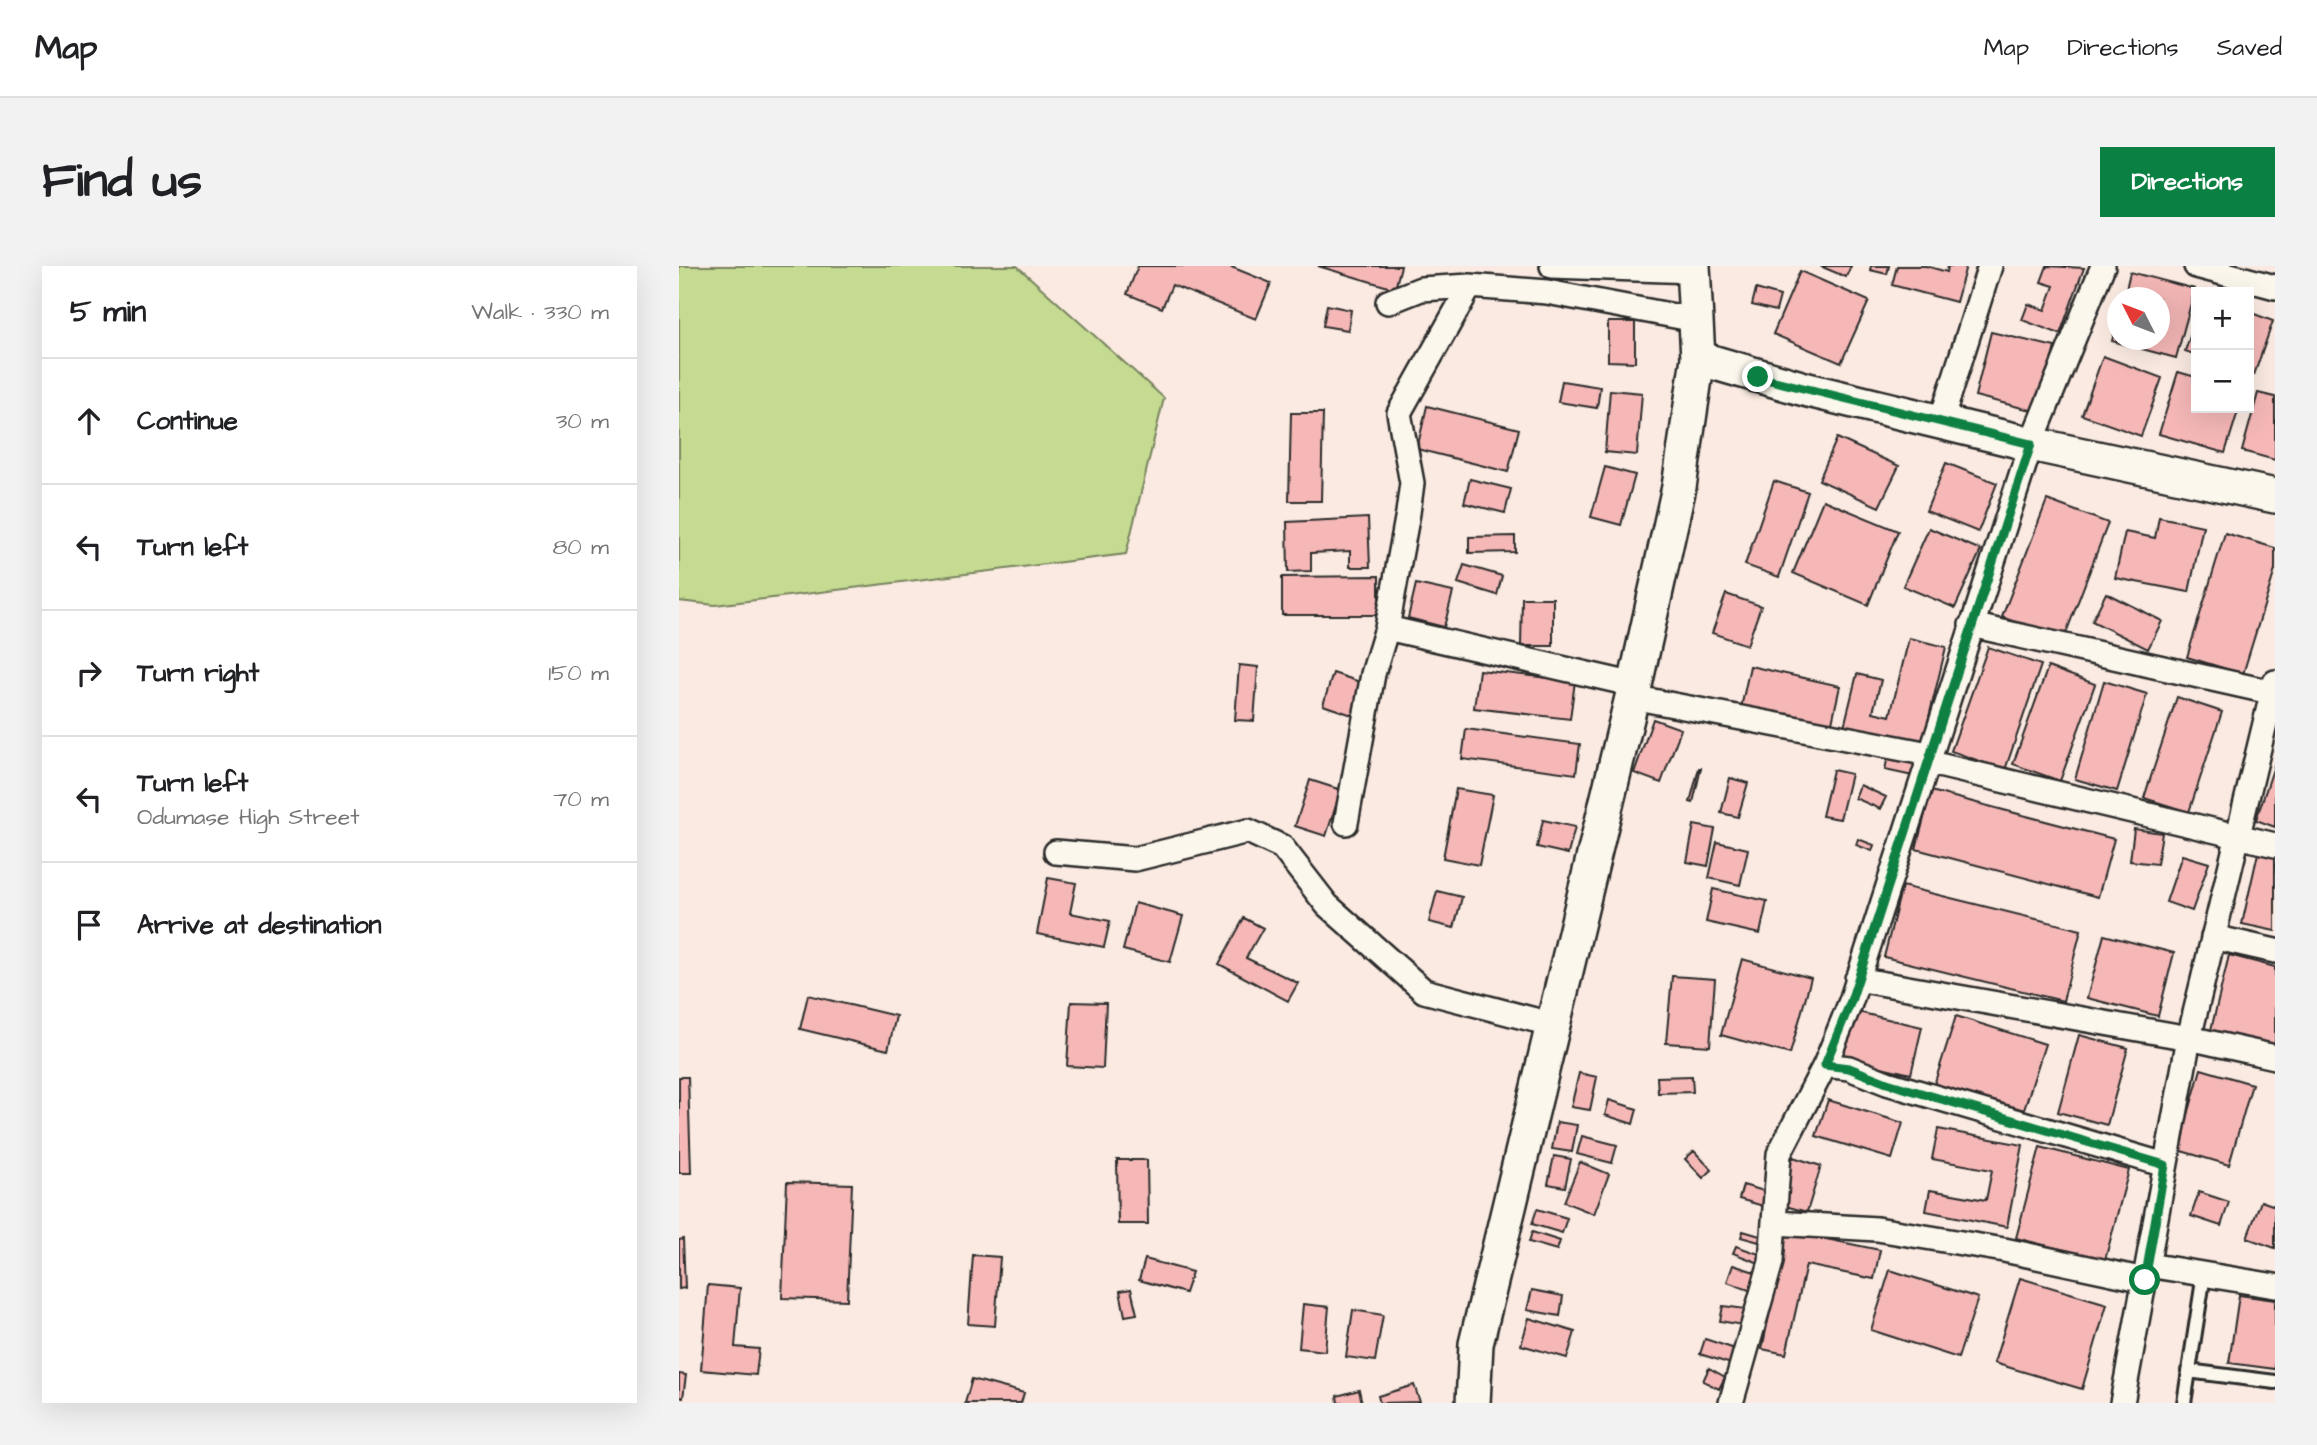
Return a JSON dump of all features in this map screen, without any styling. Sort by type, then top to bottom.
[{"type":"street","points":[[1473,1403],[1476,1344],[1634,691],[1679,487],[1698,358],[1693,269],[1552,266]]},
{"type":"street","points":[[1941,421],[1990,266]]},
{"type":"street","points":[[1731,1403],[1771,1262],[1779,1154],[1825,1065],[1857,979],[2031,444],[2103,266]]},
{"type":"street","points":[[2196,266],[2275,287]]},
{"type":"street","points":[[1388,302],[1421,289],[1470,286],[1547,292],[1696,320]]},
{"type":"street","points":[[1346,822],[1373,674],[1387,628],[1412,483],[1399,413],[1470,286]]},
{"type":"street","points":[[1698,358],[1808,390],[2031,444],[2275,496]]},
{"type":"street","points":[[1971,625],[2274,689],[2189,1038],[2122,1403]]},
{"type":"street","points":[[1387,628],[1634,691],[1928,758],[2275,845]]},
{"type":"street","points":[[1056,852],[1135,859],[1248,831],[1282,846],[1327,905],[1424,991],[1554,1025]]},
{"type":"street","points":[[2213,937],[2275,951]]},
{"type":"street","points":[[1857,979],[2189,1038],[2275,1057]]},
{"type":"street","points":[[1825,1065],[1849,1068],[1887,1083],[2165,1165]]},
{"type":"street","points":[[1775,1223],[1877,1228],[2147,1273],[2204,1274],[2275,1286]]},
{"type":"lane","points":[[2184,1403],[2204,1274]]},
{"type":"lane","points":[[2188,1371],[2275,1382]]},
{"type":"green space","points":[[679,266],[1017,266],[1164,398],[1126,554],[715,605],[679,601]]},
{"type":"building","points":[[1138,266],[1229,266],[1271,283],[1256,319],[1172,285],[1162,308],[1127,294]]},
{"type":"building","points":[[1318,266],[1401,266],[1395,289]]},
{"type":"building","points":[[1820,266],[1851,266],[1846,277]]},
{"type":"building","points":[[1871,266],[1889,266],[1887,274],[1870,270]]},
{"type":"building","points":[[1897,266],[1926,266],[1947,272],[1948,266],[1966,266],[1956,302],[1892,285]]},
{"type":"building","points":[[2047,266],[2084,268],[2060,334],[2022,320],[2028,304],[2045,310],[2054,286],[2041,282]]},
{"type":"building","points":[[1800,271],[1869,301],[1841,363],[1773,334]]},
{"type":"building","points":[[2130,272],[2191,288],[2191,304],[2176,358],[2146,350],[2170,350],[2170,287],[2127,287]]},
{"type":"building","points":[[1756,289],[1780,296],[1776,311],[1752,305]]},
{"type":"building","points":[[1327,305],[1351,310],[1348,330],[1323,326]]},
{"type":"building","points":[[2254,314],[2273,321],[2254,375]]},
{"type":"building","points":[[1608,322],[1635,322],[1635,362],[1608,361]]},
{"type":"building","points":[[1991,332],[2055,347],[2038,412],[1975,396]]},
{"type":"building","points":[[2191,334],[2191,353],[2185,351]]},
{"type":"building","points":[[2103,356],[2162,378],[2141,436],[2082,415]]},
{"type":"building","points":[[2178,372],[2191,376],[2191,413],[2237,413],[2225,453],[2159,434]]},
{"type":"building","points":[[1562,381],[1600,387],[1597,408],[1558,402]]},
{"type":"building","points":[[1610,390],[1642,393],[1637,455],[1605,452]]},
{"type":"building","points":[[2258,393],[2275,397],[2275,460],[2242,451]]},
{"type":"building","points":[[1427,406],[1519,429],[1508,472],[1417,449]]},
{"type":"building","points":[[1291,413],[1323,413],[1321,501],[1289,501]]},
{"type":"building","points":[[1837,438],[1899,466],[1879,507],[1819,480]]},
{"type":"building","points":[[1946,463],[1997,483],[1978,532],[1926,511]]},
{"type":"building","points":[[1605,467],[1635,475],[1621,525],[1591,517]]},
{"type":"building","points":[[1470,479],[1511,489],[1505,513],[1464,503]]},
{"type":"building","points":[[1774,481],[1808,492],[1779,577],[1745,565]]},
{"type":"building","points":[[1823,500],[1898,531],[1868,605],[1793,573]]},
{"type":"building","points":[[2047,500],[2108,523],[2063,641],[2002,617]]},
{"type":"building","points":[[2159,517],[2203,526],[2189,592],[2115,578],[2125,532],[2155,538]]},
{"type":"building","points":[[1368,518],[1370,567],[1350,567],[1350,551],[1311,553],[1311,571],[1288,572],[1287,522]]},
{"type":"building","points":[[1929,528],[1981,550],[1955,608],[1903,586]]},
{"type":"building","points":[[2225,533],[2275,548],[2275,570],[2243,674],[2187,657]]},
{"type":"building","points":[[1515,536],[1515,552],[1469,553],[1469,537]]},
{"type":"building","points":[[1464,565],[1502,576],[1497,595],[1458,583]]},
{"type":"building","points":[[1379,576],[1379,615],[1282,615],[1282,577]]},
{"type":"building","points":[[1416,584],[1453,592],[1444,627],[1408,618]]},
{"type":"building","points":[[2106,593],[2162,621],[2148,649],[2092,621]]},
{"type":"building","points":[[1726,594],[1761,606],[1747,645],[1712,633]]},
{"type":"building","points":[[1522,598],[1553,598],[1553,646],[1521,646]]},
{"type":"building","points":[[1909,638],[1946,647],[1921,750],[1843,731],[1857,674],[1881,680],[1873,712],[1890,716]]},
{"type":"building","points":[[1988,647],[2041,665],[2005,770],[1951,751]]},
{"type":"building","points":[[1239,665],[1258,667],[1254,721],[1235,720]]},
{"type":"building","points":[[1750,666],[1840,686],[1831,727],[1741,708]]},
{"type":"building","points":[[2048,667],[2095,684],[2060,781],[2013,764]]},
{"type":"building","points":[[1479,670],[1575,681],[1570,719],[1474,708]]},
{"type":"building","points":[[1333,673],[1366,684],[1355,716],[1323,705]]},
{"type":"building","points":[[2104,681],[2147,694],[2117,791],[2075,779]]},
{"type":"building","points":[[2177,697],[2222,712],[2189,812],[2144,798]]},
{"type":"building","points":[[1653,719],[1681,729],[1661,783],[1634,773]]},
{"type":"building","points":[[1466,729],[1580,744],[1576,774],[1462,759]]},
{"type":"building","points":[[1889,751],[1917,757],[1913,776],[1885,770]]},
{"type":"building","points":[[2275,763],[2275,827],[2256,820]]},
{"type":"building","points":[[1701,768],[1693,803],[1690,802]]},
{"type":"building","points":[[1833,770],[1851,774],[1840,819],[1822,816]]},
{"type":"building","points":[[1730,778],[1748,783],[1738,817],[1721,813]]},
{"type":"building","points":[[1310,780],[1341,790],[1326,836],[1295,826]]},
{"type":"building","points":[[1860,785],[1886,797],[1880,809],[1855,798]]},
{"type":"building","points":[[1456,789],[1493,795],[1479,865],[1443,858]]},
{"type":"building","points":[[1931,791],[2114,839],[2098,897],[1916,849]]},
{"type":"building","points":[[1543,820],[1575,827],[1568,854],[1537,847]]},
{"type":"building","points":[[1694,825],[1715,829],[1708,866],[1687,862]]},
{"type":"building","points":[[2134,829],[2162,833],[2157,864],[2130,861]]},
{"type":"building","points":[[1858,839],[1874,845],[1872,851],[1856,845]]},
{"type":"building","points":[[1717,842],[1748,849],[1740,885],[1709,878]]},
{"type":"building","points":[[2258,853],[2275,856],[2275,931],[2242,924]]},
{"type":"building","points":[[2182,855],[2209,863],[2192,911],[2166,902]]},
{"type":"building","points":[[1048,878],[1076,883],[1070,913],[1110,921],[1104,947],[1037,934]]},
{"type":"building","points":[[1902,886],[2081,930],[2063,1001],[1884,957]]},
{"type":"building","points":[[1713,889],[1767,901],[1760,934],[1706,922]]},
{"type":"building","points":[[1437,891],[1462,897],[1454,928],[1429,922]]},
{"type":"building","points":[[1135,903],[1183,916],[1170,962],[1123,950]]},
{"type":"building","points":[[1244,918],[1263,928],[1246,958],[1298,983],[1288,1001],[1219,964]]},
{"type":"building","points":[[2104,935],[2174,953],[2158,1016],[2087,998]]},
{"type":"building","points":[[2229,955],[2275,967],[2275,1045],[2211,1030]]},
{"type":"building","points":[[1742,959],[1811,978],[1790,1054],[1721,1035]]},
{"type":"building","points":[[1672,976],[1715,979],[1710,1046],[1666,1043]]},
{"type":"building","points":[[808,995],[896,1016],[888,1050],[800,1029]]},
{"type":"building","points":[[1071,1002],[1106,1003],[1103,1068],[1067,1066]]},
{"type":"building","points":[[1849,1010],[1922,1027],[1911,1074],[1838,1057]]},
{"type":"building","points":[[1956,1016],[2045,1044],[2023,1113],[1934,1085]]},
{"type":"building","points":[[2079,1035],[2128,1048],[2107,1125],[2058,1112]]},
{"type":"building","points":[[2201,1069],[2252,1084],[2229,1165],[2178,1150]]},
{"type":"building","points":[[1579,1073],[1597,1077],[1590,1110],[1571,1107]]},
{"type":"building","points":[[1692,1076],[1693,1092],[1658,1093],[1657,1077]]},
{"type":"building","points":[[679,1077],[688,1077],[691,1173],[679,1173]]},
{"type":"building","points":[[1609,1100],[1637,1109],[1633,1124],[1605,1115]]},
{"type":"building","points":[[1828,1100],[1903,1123],[1892,1159],[1816,1136]]},
{"type":"building","points":[[1557,1122],[1577,1125],[1572,1152],[1552,1149]]},
{"type":"building","points":[[1938,1129],[2023,1145],[2007,1227],[1926,1211],[1930,1190],[1986,1200],[1992,1170],[1932,1159]]},
{"type":"building","points":[[1582,1136],[1617,1145],[1612,1163],[1577,1154]]},
{"type":"building","points":[[2040,1147],[2129,1170],[2105,1260],[2016,1238]]},
{"type":"building","points":[[1694,1151],[1712,1170],[1703,1178],[1685,1159]]},
{"type":"building","points":[[1554,1156],[1571,1159],[1565,1187],[1548,1184]]},
{"type":"building","points":[[1793,1157],[1821,1166],[1807,1212],[1778,1204]]},
{"type":"building","points":[[1117,1160],[1147,1160],[1148,1224],[1118,1224]]},
{"type":"building","points":[[1580,1162],[1609,1174],[1594,1214],[1564,1202]]},
{"type":"building","points":[[787,1182],[852,1184],[847,1300],[782,1298]]},
{"type":"building","points":[[1743,1185],[1771,1193],[1767,1207],[1739,1199]]},
{"type":"building","points":[[2199,1192],[2229,1202],[2221,1226],[2191,1216]]},
{"type":"building","points":[[2261,1201],[2275,1206],[2275,1248],[2247,1238]]},
{"type":"building","points":[[1537,1209],[1567,1218],[1562,1233],[1532,1224]]},
{"type":"building","points":[[1743,1231],[1760,1236],[1759,1242],[1741,1237]]},
{"type":"building","points":[[1787,1231],[1880,1250],[1874,1279],[1806,1265],[1786,1354],[1762,1349]]},
{"type":"building","points":[[1532,1232],[1560,1241],[1557,1250],[1529,1242]]},
{"type":"building","points":[[683,1239],[685,1288],[679,1289],[679,1240]]},
{"type":"building","points":[[1736,1246],[1762,1255],[1759,1263],[1733,1253]]},
{"type":"building","points":[[973,1255],[1000,1257],[995,1326],[968,1324]]},
{"type":"building","points":[[1145,1259],[1192,1272],[1185,1293],[1139,1280]]},
{"type":"building","points":[[1733,1265],[1764,1275],[1757,1293],[1727,1282]]},
{"type":"building","points":[[1890,1270],[1978,1298],[1958,1358],[1871,1330]]},
{"type":"building","points":[[2020,1278],[2107,1304],[2082,1389],[1994,1363]]},
{"type":"building","points":[[708,1285],[740,1288],[735,1347],[759,1349],[756,1375],[701,1370]]},
{"type":"building","points":[[1131,1289],[1137,1314],[1125,1316],[1120,1291]]},
{"type":"building","points":[[1532,1290],[1563,1296],[1560,1316],[1527,1310]]},
{"type":"building","points":[[2239,1295],[2275,1300],[2275,1369],[2229,1363]]},
{"type":"building","points":[[1303,1304],[1329,1307],[1325,1351],[1299,1348]]},
{"type":"building","points":[[1723,1306],[1746,1309],[1743,1325],[1720,1321]]},
{"type":"building","points":[[1353,1310],[1383,1315],[1375,1361],[1346,1357]]},
{"type":"building","points":[[1529,1318],[1575,1332],[1567,1358],[1521,1345]]},
{"type":"building","points":[[1705,1339],[1735,1349],[1731,1364],[1700,1354]]},
{"type":"building","points":[[1709,1368],[1725,1377],[1719,1389],[1703,1381]]},
{"type":"building","points":[[679,1374],[686,1375],[683,1398],[679,1397]]},
{"type":"building","points":[[972,1379],[1024,1393],[1021,1403],[965,1403]]},
{"type":"building","points":[[1414,1385],[1420,1402],[1380,1403],[1378,1396]]},
{"type":"building","points":[[1359,1390],[1362,1403],[1338,1403],[1337,1396]]},
{"type":"route","points":[[1758,377],[2031,444],[1851,1001],[1825,1065],[1849,1068],[1887,1083],[2165,1165],[2145,1280]]}]
